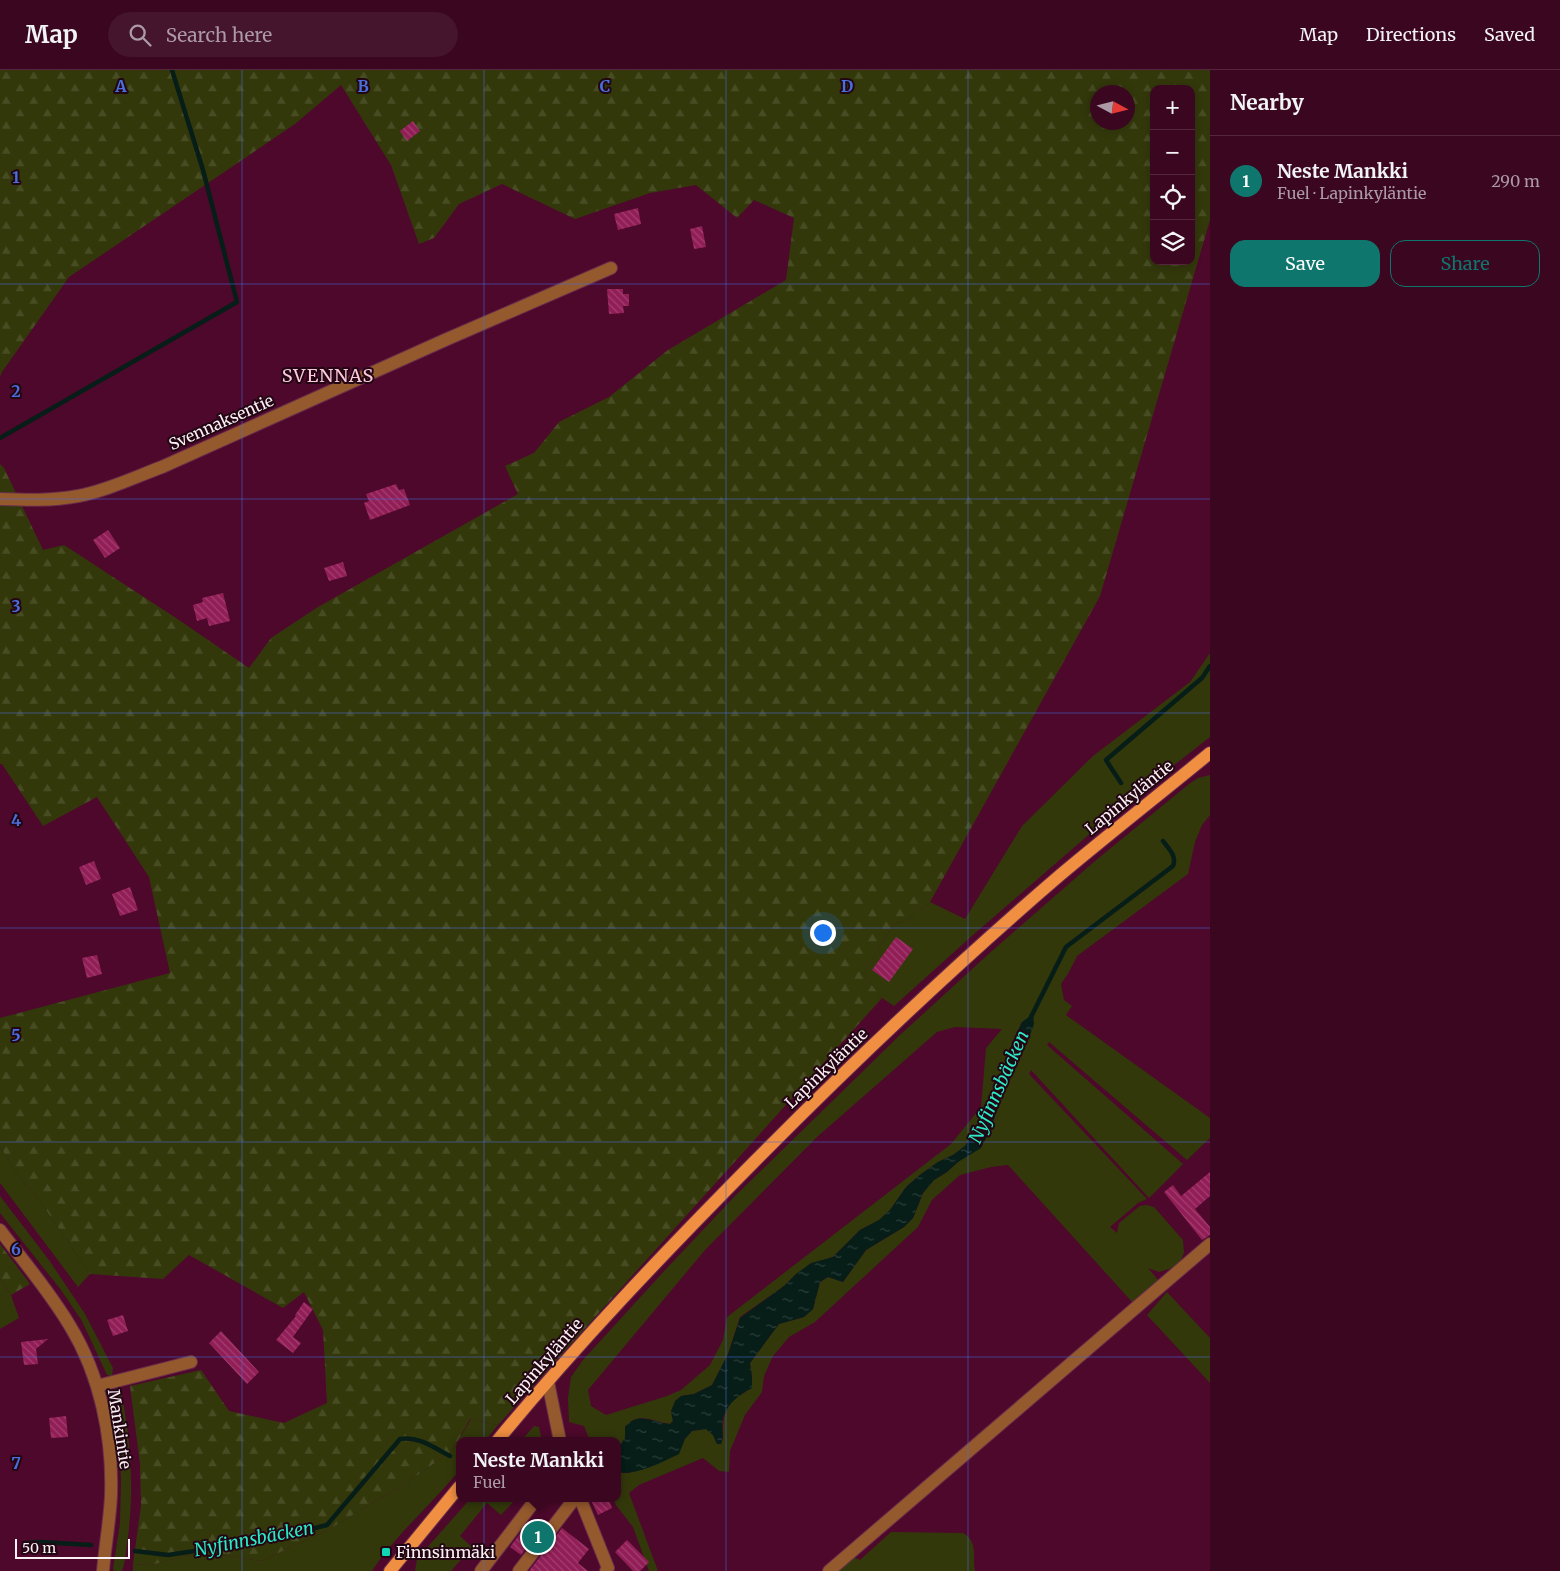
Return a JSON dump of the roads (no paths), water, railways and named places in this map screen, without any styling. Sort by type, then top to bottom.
[{"type":"main road","name":"Lapinkyläntie","points":[[500,1437],[607,1314],[665,1251],[869,1048],[1057,878],[1117,827],[1209,755]]},
{"type":"main road","points":[[390,1571],[456,1491]]},
{"type":"street","name":"Svennaksentie","points":[[0,500],[44,501],[74,497],[122,483],[611,268]]},
{"type":"street","name":"Mankintie","points":[[0,1230],[50,1295],[71,1326],[86,1356],[97,1386],[103,1412],[111,1470],[111,1496],[103,1571]]},
{"type":"street","points":[[829,1571],[1210,1244]]},
{"type":"street","points":[[97,1386],[191,1362]]},
{"type":"street","points":[[548,1382],[559,1437]]},
{"type":"street","points":[[481,1571],[534,1502]]},
{"type":"street","points":[[519,1571],[573,1502]]},
{"type":"street","points":[[582,1502],[608,1568],[606,1571]]},
{"type":"water","points":[[1033,1014],[1034,1024],[1029,1038],[981,1148],[934,1180],[923,1193],[913,1218],[904,1227],[866,1250],[843,1282],[828,1277],[820,1282],[813,1309],[804,1317],[779,1324],[750,1363],[752,1388],[736,1398],[725,1412],[721,1444],[717,1444],[713,1435],[706,1429],[692,1431],[685,1439],[679,1454],[641,1470],[621,1473],[621,1444],[625,1438],[625,1427],[630,1422],[640,1418],[670,1424],[673,1421],[671,1411],[675,1401],[681,1396],[694,1394],[712,1385],[728,1354],[740,1318],[784,1286],[811,1263],[833,1257],[860,1230],[879,1220],[890,1210],[906,1187],[921,1174],[965,1146],[985,1116],[1022,1022]]},
{"type":"waterway","points":[[0,438],[237,302],[203,170],[172,70]]},
{"type":"waterway","name":"Nyfinnsbäcken","points":[[1121,783],[1106,760],[1202,678],[1210,666]]},
{"type":"waterway","name":"Nyfinnsbäcken","points":[[1030,1019],[1066,947],[1173,866],[1173,856],[1163,841]]},
{"type":"waterway","name":"Nyfinnsbäcken","points":[[135,1551],[168,1555],[271,1539],[327,1525],[400,1439],[419,1441],[450,1456]]},
{"type":"waterway","name":"Nyfinnsbäcken","points":[[25,1543],[91,1545]]},
{"type":"place","name":"Neste Mankki","points":[[538,1537]]},
{"type":"place","name":"Finnsinmäki","points":[[386,1552]]},
{"type":"district","name":"SVENNAS","points":[[328,376]]}]
